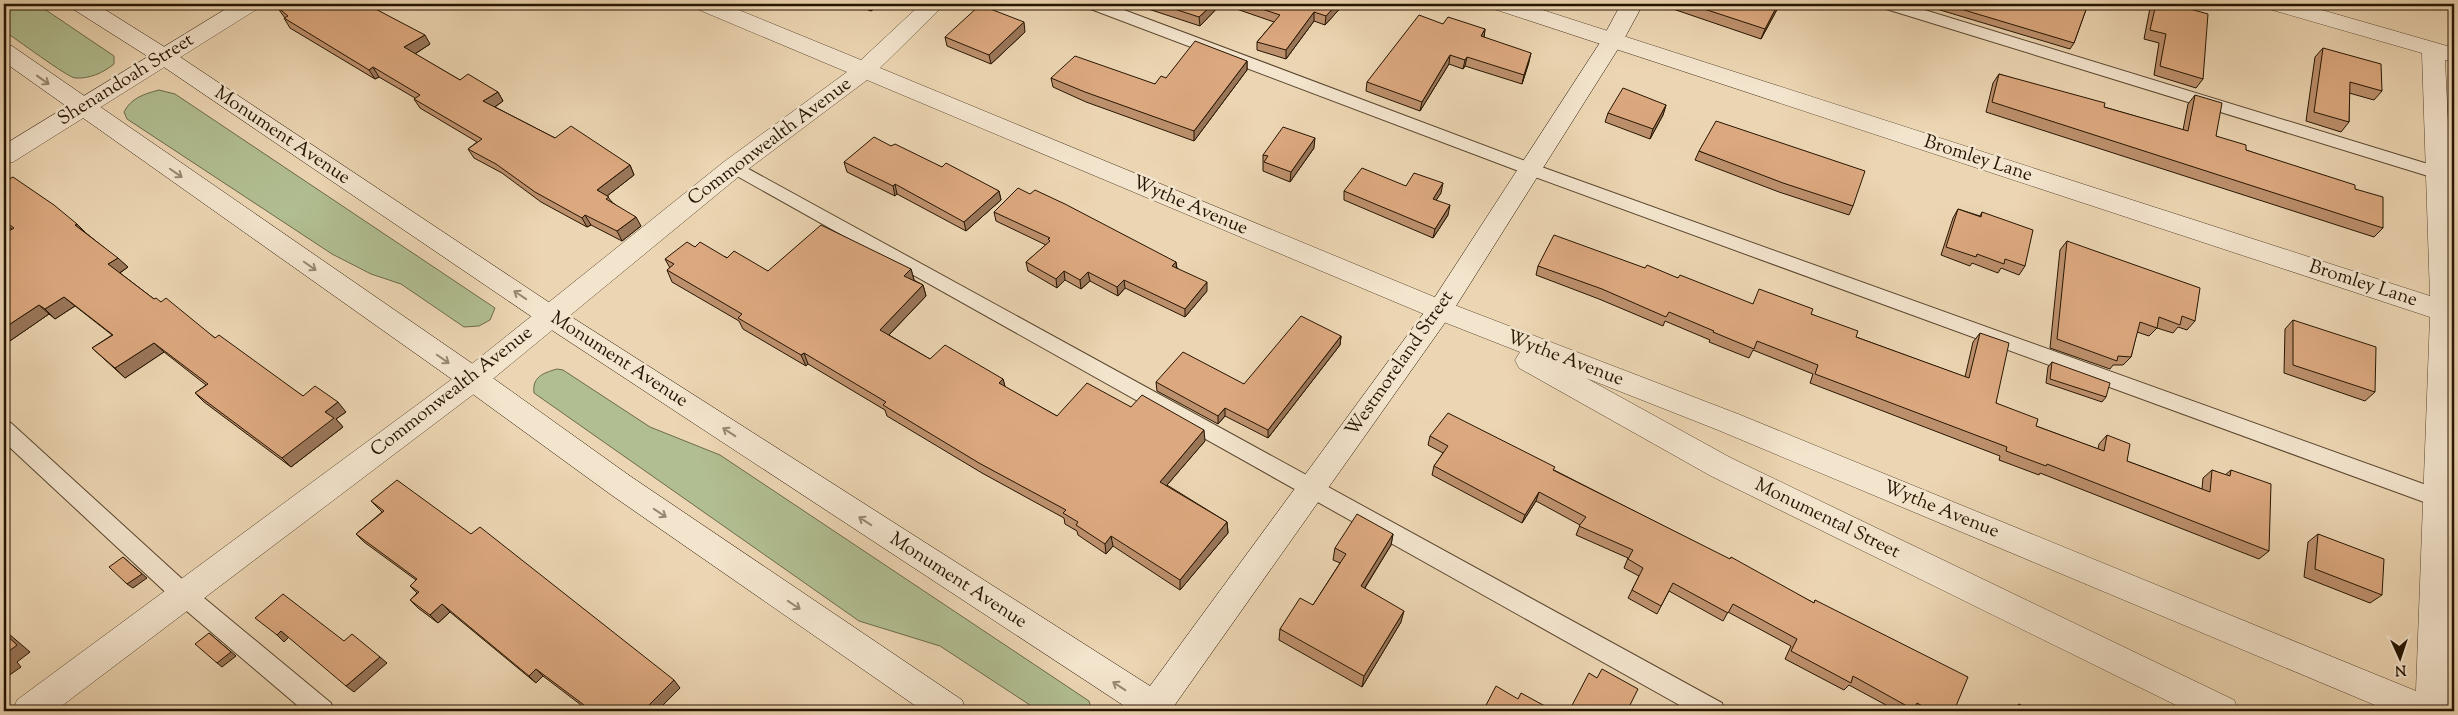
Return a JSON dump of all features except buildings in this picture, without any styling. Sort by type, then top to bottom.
[{"type":"street","name":"Monument Avenue","points":[[82,4],[163,56],[550,316],[1154,710]]},
{"type":"street","name":"Shenandoah Street","points":[[4,156],[249,4]]},
{"type":"street","name":"Wythe Avenue","points":[[704,4],[1440,310],[1728,422],[2427,711]]},
{"type":"street","name":"Commonwealth Avenue","points":[[29,711],[473,379],[734,167],[865,70],[934,4]]},
{"type":"street","name":"Bromley Lane","points":[[1502,4],[2449,312]]},
{"type":"street","name":"Westmoreland Street","points":[[1154,710],[1440,310],[1612,41],[1632,4]]},
{"type":"street","points":[[2276,4],[2444,52],[2449,312],[2446,501],[2432,711]]},
{"type":"street","points":[[4,51],[473,379],[620,485],[950,711]]},
{"type":"street","name":"Monumental Street","points":[[1440,310],[1721,467],[2222,711]]},
{"type":"lane","points":[[1094,4],[1530,169],[2446,501]]},
{"type":"lane","points":[[1889,4],[2446,175]]},
{"type":"lane","points":[[734,167],[1713,711]]},
{"type":"lane","points":[[4,429],[184,595],[322,711]]},
{"type":"green space","points":[[4,4],[37,4],[114,56],[114,64],[101,73],[91,76],[75,78],[70,76],[4,31]]},
{"type":"green space","points":[[159,90],[175,94],[495,308],[490,320],[479,326],[464,327],[401,284],[371,274],[332,254],[127,119],[124,112],[130,103],[143,95]]},
{"type":"green space","points":[[557,369],[563,370],[650,427],[720,455],[1089,701],[1092,711],[1039,711],[940,646],[859,621],[534,393],[537,379],[547,372]]}]
